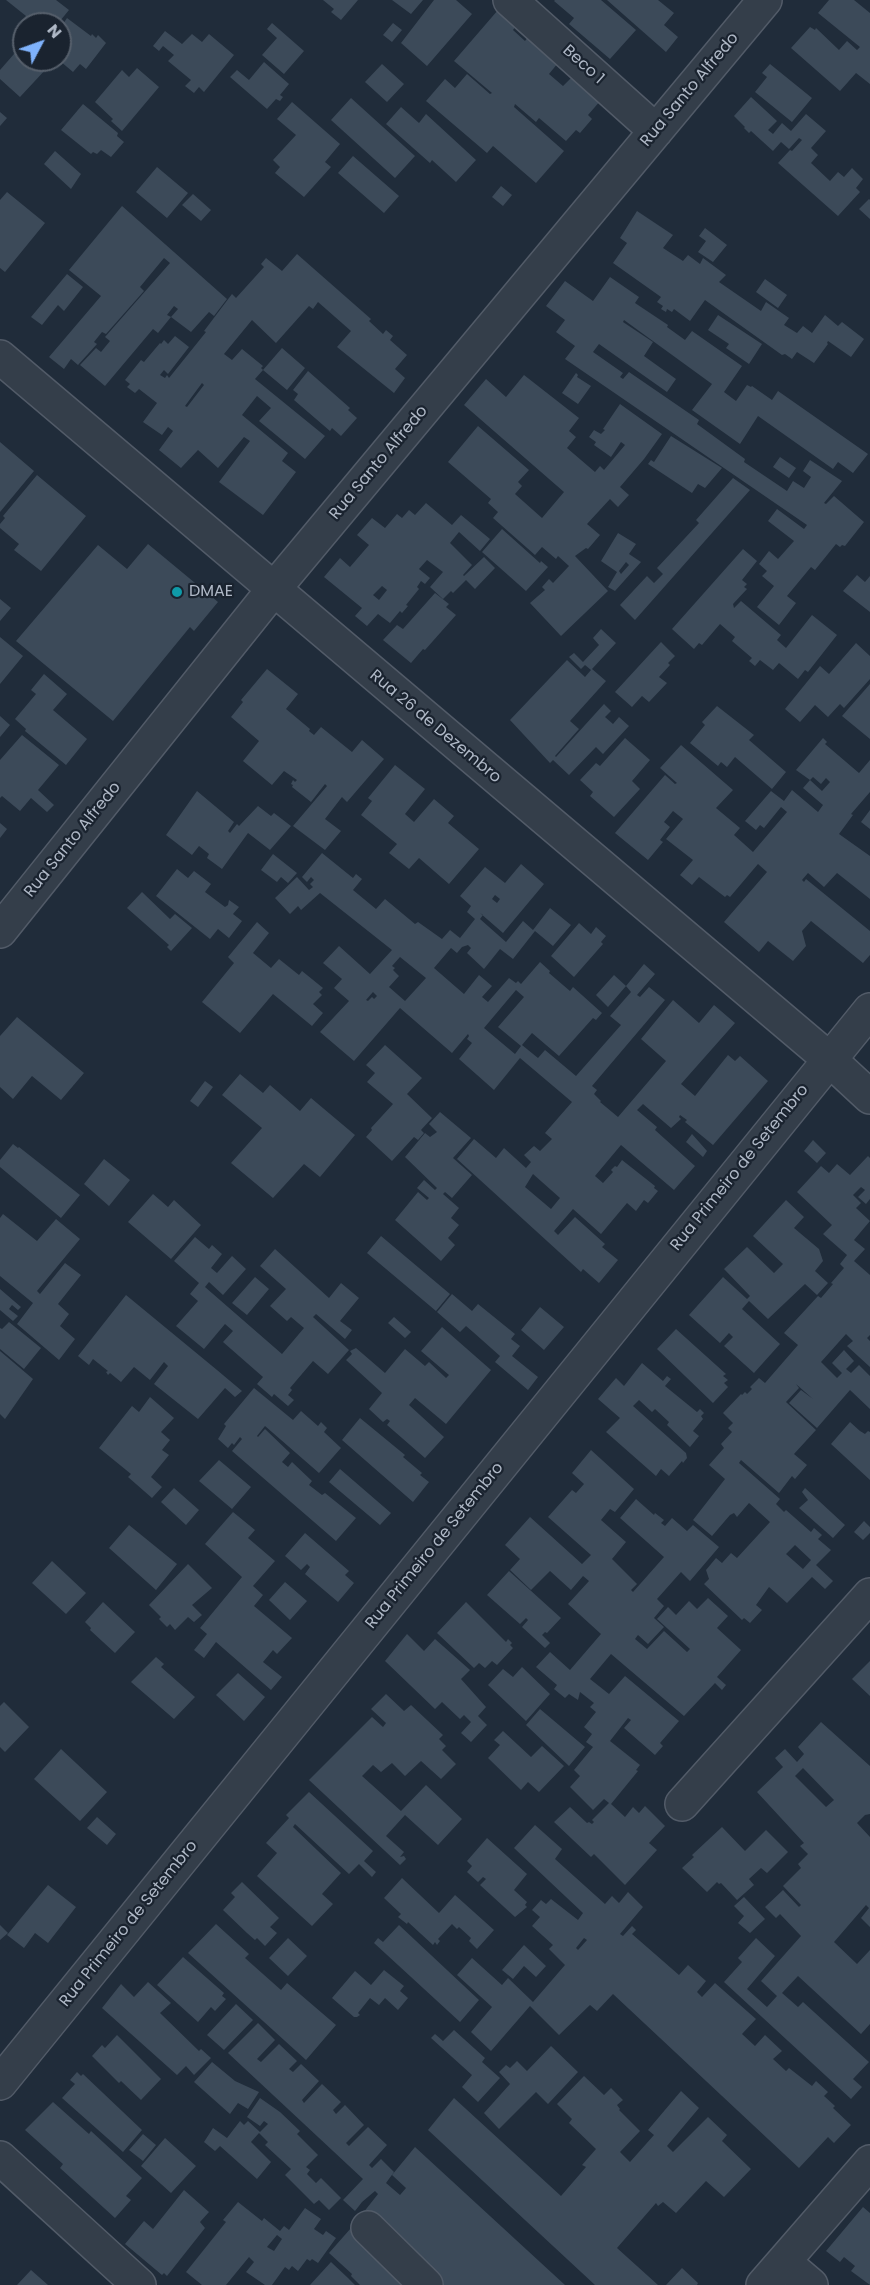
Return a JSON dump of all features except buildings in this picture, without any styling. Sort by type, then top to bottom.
[{"type":"street","name":"Beco 1","points":[[510,0],[656,131]]},
{"type":"street","name":"Rua Santo Alfredo","points":[[0,931],[273,590],[765,0]]},
{"type":"street","name":"Rua 26 de Dezembro","points":[[0,358],[829,1059],[870,1097]]},
{"type":"street","name":"Rua Primeiro de Setembro","points":[[0,2083],[870,1010]]},
{"type":"street","points":[[682,1804],[870,1595]]},
{"type":"street","points":[[0,2158],[139,2285]]},
{"type":"street","points":[[811,2285],[773,2273],[870,2162]]},
{"type":"street","points":[[368,2228],[426,2285]]},
{"type":"place","name":"DMAE","points":[[177,592]]}]
